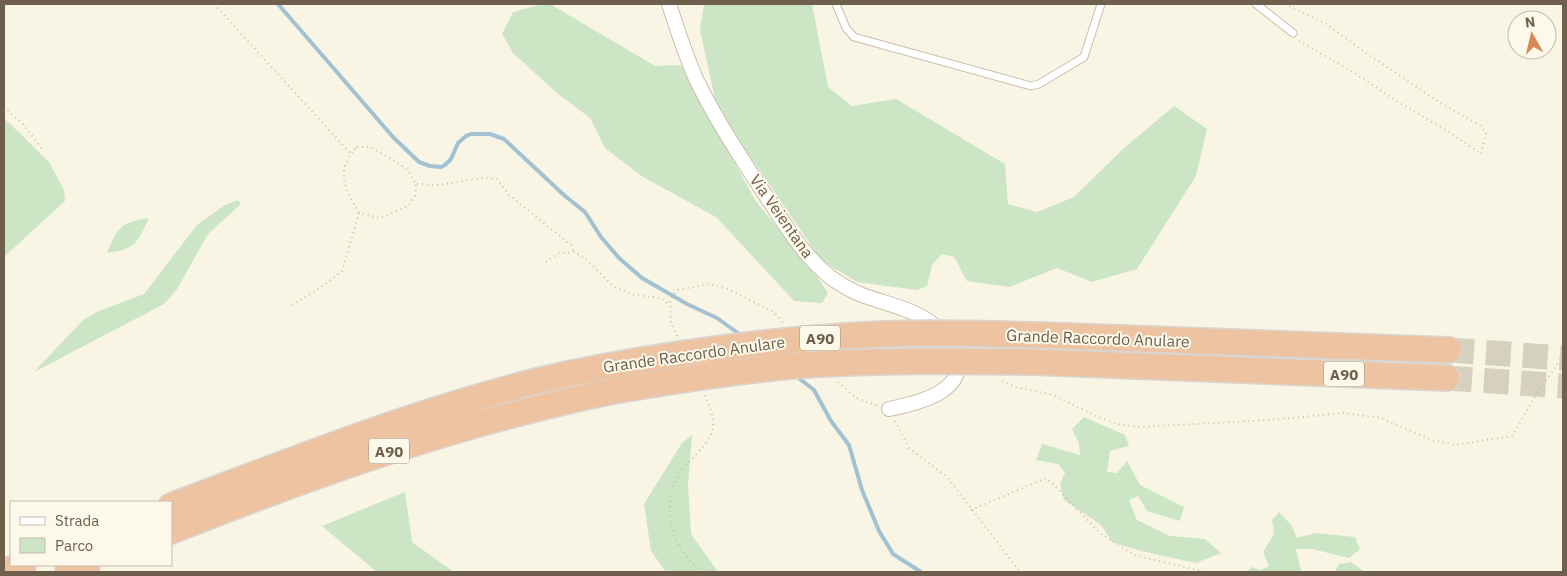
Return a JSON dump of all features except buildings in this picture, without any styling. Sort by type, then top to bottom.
[{"type":"highway","name":"Grande Raccordo Anulare","points":[[172,506],[342,442],[450,406],[519,386],[603,367],[693,352],[805,339],[911,334],[1039,335],[1449,350]]},
{"type":"highway","name":"Grande Raccordo Anulare","points":[[172,531],[300,482],[423,440],[523,411],[613,391],[710,375],[805,365],[908,362],[1032,362],[1447,378]]},
{"type":"highway","points":[[4,572],[20,566]]},
{"type":"highway","points":[[68,572],[84,566]]},
{"type":"street","name":"Via Veientana","points":[[669,4],[685,54],[703,92],[739,154],[802,248],[822,270],[842,285],[863,295],[918,314],[936,326],[955,346],[957,369],[951,384],[927,399],[889,409]]},
{"type":"lane","points":[[836,4],[846,28],[854,37],[1031,86],[1039,84],[1084,57],[1102,4]]},
{"type":"lane","points":[[1256,4],[1293,34]]},
{"type":"path","points":[[214,4],[351,154]]},
{"type":"path","points":[[1285,4],[1326,24],[1369,56],[1442,104],[1480,125],[1486,132],[1481,154],[1353,72],[1298,40],[1293,34]]},
{"type":"path","points":[[4,106],[23,124],[42,150]]},
{"type":"path","points":[[292,305],[323,286],[342,271],[359,213],[345,188],[344,169],[351,154],[357,147],[370,147],[407,169],[416,184],[415,196],[408,206],[380,218],[359,213]]},
{"type":"path","points":[[416,184],[439,185],[482,178],[497,180],[509,195],[571,245],[574,252]]},
{"type":"path","points":[[546,262],[559,253],[574,252],[585,258],[614,287],[635,295],[661,298],[670,305]]},
{"type":"path","points":[[678,290],[670,301],[670,305],[671,323],[679,340]]},
{"type":"path","points":[[998,380],[1052,395],[1116,424],[1139,426],[1268,420],[1344,413],[1380,418],[1432,440],[1455,445],[1512,436],[1536,395],[1563,356]]},
{"type":"path","points":[[701,572],[681,550],[671,527],[669,510],[677,477],[707,442],[713,427],[711,409],[703,391]]},
{"type":"path","points":[[889,409],[909,448],[947,477],[1020,572]]},
{"type":"path","points":[[971,510],[1046,478],[1101,534],[1134,555],[1205,572]]},
{"type":"green space","points":[[550,4],[655,66],[681,65],[755,200],[828,293],[822,303],[794,301],[716,217],[643,177],[605,148],[590,118],[557,93],[513,53],[502,34],[513,12]]},
{"type":"green space","points":[[704,4],[812,4],[828,87],[852,106],[896,99],[1005,164],[1008,204],[1037,212],[1074,197],[1124,148],[1174,106],[1207,129],[1196,176],[1137,269],[1092,282],[1057,268],[1009,287],[967,281],[954,257],[942,254],[932,265],[927,286],[917,290],[857,282],[821,260],[717,108],[700,30]]},
{"type":"green space","points":[[4,118],[49,162],[64,190],[65,201],[4,257]]},
{"type":"green space","points":[[238,200],[241,204],[208,234],[177,289],[164,304],[34,372],[83,320],[99,311],[144,294],[197,225],[225,205]]},
{"type":"green space","points":[[149,218],[138,239],[130,247],[107,253],[117,232],[121,228],[126,224]]},
{"type":"green space","points":[[1084,417],[1125,435],[1129,446],[1110,451],[1107,472],[1117,473],[1127,461],[1140,485],[1184,507],[1180,521],[1147,511],[1138,496],[1129,500],[1137,520],[1170,536],[1205,539],[1221,553],[1196,563],[1141,551],[1112,542],[1101,525],[1064,500],[1060,484],[1065,473],[1058,464],[1036,460],[1042,444],[1080,455],[1079,443],[1072,429]]},
{"type":"green space","points":[[692,435],[688,484],[691,534],[718,572],[666,572],[651,551],[644,504],[682,443]]},
{"type":"green space","points":[[405,492],[412,542],[454,572],[377,572],[322,526]]},
{"type":"green space","points":[[1279,512],[1291,525],[1297,538],[1316,533],[1355,537],[1360,549],[1349,558],[1312,549],[1296,549],[1301,571],[1299,572],[1249,572],[1251,567],[1261,570],[1269,566],[1263,552],[1274,534],[1272,520]]},
{"type":"green space","points":[[1351,562],[1365,572],[1335,572],[1339,564]]},
{"type":"waterway","points":[[278,4],[393,137],[419,162],[430,166],[441,167],[445,165],[451,159],[458,143],[471,134],[490,134],[504,139],[565,196],[585,212],[601,237],[619,258],[642,278],[687,304],[717,318],[742,336]]},
{"type":"waterway","points":[[796,376],[814,390],[831,421],[849,445],[862,490],[879,531],[893,554],[921,572]]},
{"type":"tunnel","points":[[1449,350],[1563,358]]},
{"type":"tunnel","points":[[1447,378],[1563,386]]}]
